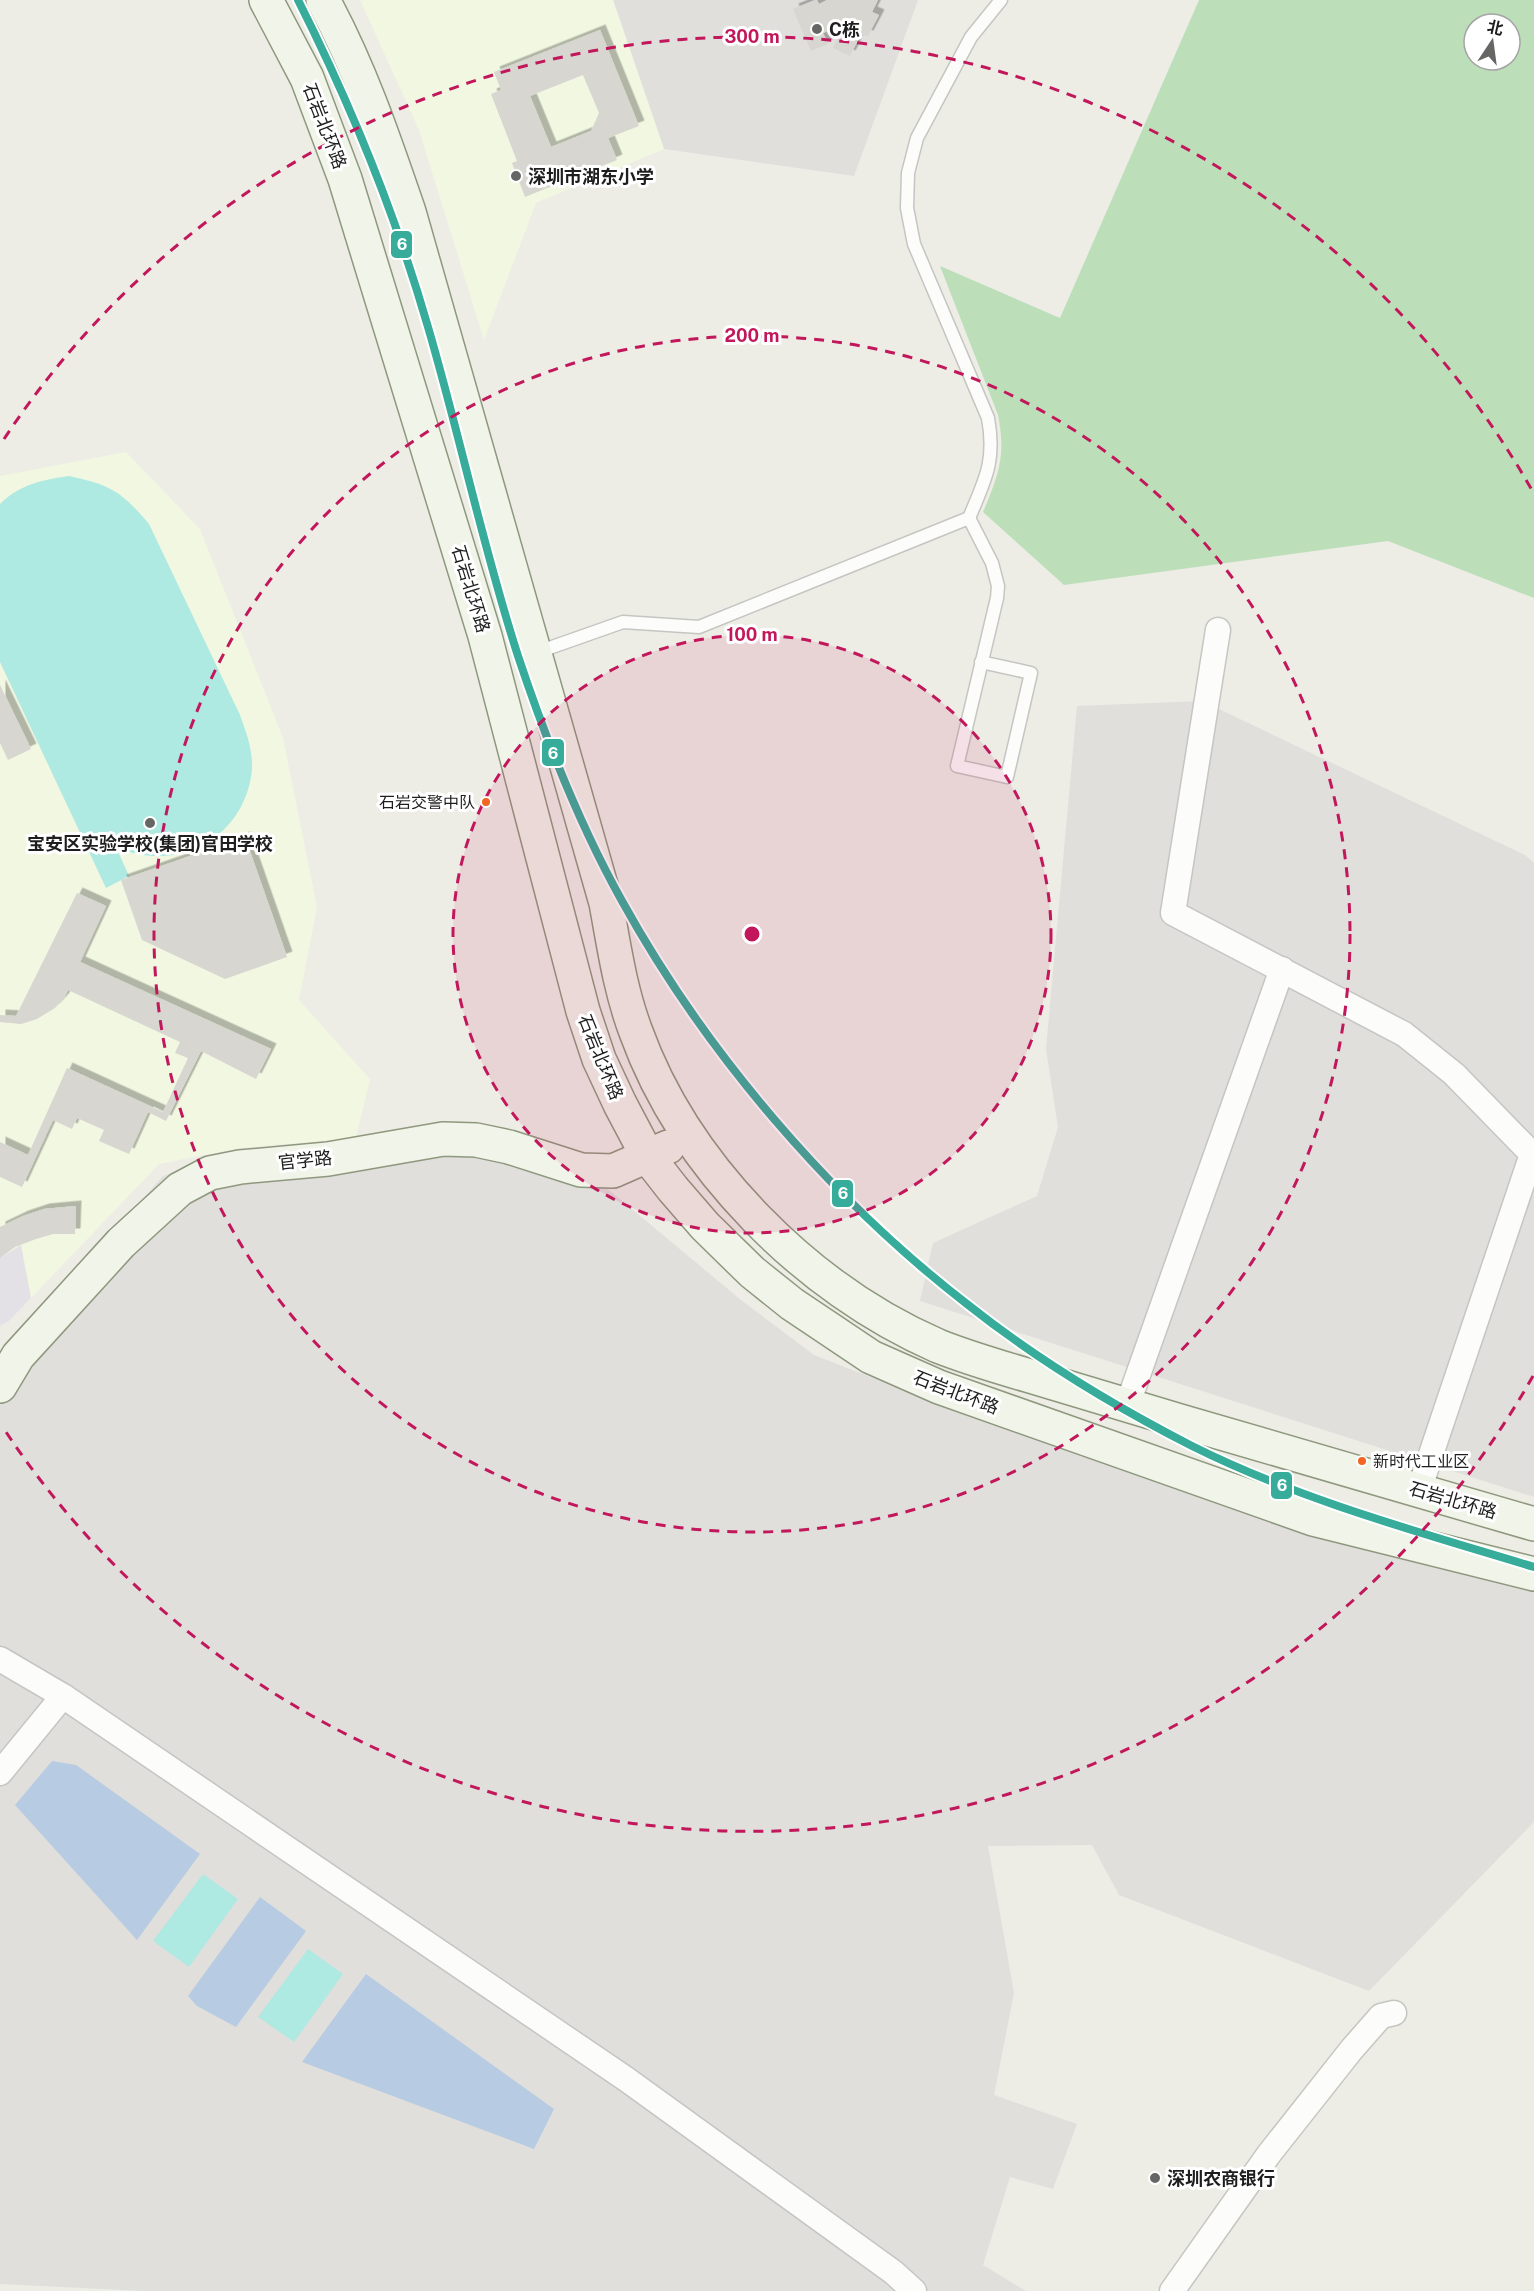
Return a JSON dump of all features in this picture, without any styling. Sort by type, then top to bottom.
[{"type":"main road","name":"石岩北环路","points":[[266,0],[307,78],[345,179],[485,636],[582,1011],[599,1059],[648,1157],[705,1226],[752,1272],[792,1304],[871,1357],[939,1387],[1312,1519],[1534,1574]]},
{"type":"main road","name":"石岩北环路","points":[[323,0],[346,43],[382,131],[405,202],[606,903],[620,982],[636,1033],[657,1081],[690,1137],[734,1195],[774,1236],[818,1273],[899,1327],[939,1346],[1127,1406],[1534,1524]]},
{"type":"main road","name":"官学路","points":[[0,1386],[9,1358],[122,1243],[180,1189],[210,1173],[240,1167],[328,1159],[443,1139],[476,1140],[509,1147],[580,1170],[613,1171],[690,1137]]},
{"type":"street","points":[[1218,630],[1173,913],[1404,1034],[1454,1074],[1532,1154],[1419,1490]]},
{"type":"street","points":[[1127,1406],[1282,969]]},
{"type":"street","points":[[0,1659],[63,1696],[626,2079],[893,2271],[914,2291]]},
{"type":"street","points":[[0,1773],[63,1696]]},
{"type":"street","points":[[1172,2291],[1269,2154],[1352,2049],[1381,2016],[1394,2013]]},
{"type":"lane","points":[[535,653],[622,621],[699,627],[969,518],[987,474],[992,456],[992,437],[988,418],[914,244],[907,208],[908,173],[917,138],[971,37],[1001,0]]},
{"type":"lane","points":[[969,518],[992,563],[998,586],[957,766],[1007,777],[1030,673],[981,662]]},
{"type":"shaded area","name":"深圳市湖东小学","points":[[360,0],[613,0],[664,149],[536,203],[484,340],[419,130]]},
{"type":"shaded area","points":[[613,0],[918,0],[854,176],[664,149]]},
{"type":"shaded area","name":"宝安区实验学校(集团)官田学校","points":[[126,452],[200,529],[283,738],[317,907],[299,1000],[370,1079],[356,1138],[240,1148],[159,1164],[9,1321],[0,1326],[0,476]]},
{"type":"shaded area","points":[[69,476],[105,486],[114,491],[131,504],[149,524],[240,715],[250,745],[252,761],[251,777],[244,799],[233,819],[219,834],[201,846],[181,853],[160,856],[138,854],[116,847],[129,876],[106,888],[0,662],[0,504],[24,487]]},
{"type":"shaded area","points":[[1202,701],[1525,855],[1534,863],[1534,1497],[920,1301],[933,1243],[1037,1196],[1058,1127],[1046,1049],[1077,706]]},
{"type":"shaded area","points":[[465,1146],[597,1180],[741,1300],[814,1355],[945,1406],[1534,1588],[1534,1822],[1369,1991],[1119,1895],[1092,1845],[988,1846],[1014,1993],[994,2095],[1077,2124],[1053,2189],[1010,2177],[983,2265],[1026,2291],[143,2291],[0,2284],[0,1359],[163,1176],[202,1161]]},
{"type":"shaded area","points":[[21,1245],[31,1298],[9,1321],[0,1326],[0,1258]]},
{"type":"shaded area","points":[[52,1761],[76,1765],[200,1854],[137,1940],[15,1805]]},
{"type":"shaded area","points":[[203,1874],[238,1899],[189,1967],[153,1941]]},
{"type":"shaded area","points":[[260,1897],[306,1931],[236,2027],[197,2006],[188,1996]]},
{"type":"shaded area","points":[[308,1949],[343,1974],[294,2042],[258,2017]]},
{"type":"shaded area","points":[[366,1974],[554,2109],[534,2149],[302,2062]]},
{"type":"green space","points":[[1199,0],[1534,0],[1534,598],[1388,541],[1064,585],[983,512],[1000,465],[1001,442],[998,415],[940,266],[1060,318]]},
{"type":"building","name":"C栋","points":[[815,0],[819,4],[827,0],[878,0],[872,12],[879,15],[868,36],[861,34],[850,56],[833,48],[844,24],[823,33],[828,44],[811,51],[793,9]]},
{"type":"building","points":[[600,30],[639,126],[608,138],[617,160],[525,197],[512,163],[517,161],[491,94],[501,90],[494,72]],"holes":[[[583,75],[599,113],[591,131],[551,147],[530,96]]]},
{"type":"building","points":[[0,685],[31,749],[8,760],[0,743]]},
{"type":"building","points":[[245,837],[287,957],[225,979],[142,940],[121,880]]},
{"type":"building","points":[[77,893],[106,906],[80,962],[271,1049],[256,1079],[201,1051],[166,1121],[148,1112],[129,1154],[99,1141],[104,1130],[77,1118],[72,1129],[53,1120],[22,1187],[0,1177],[0,1142],[28,1155],[67,1068],[163,1112],[188,1058],[175,1053],[180,1042],[68,990],[55,1008],[37,1019],[21,1024],[0,1022],[0,1015],[16,1016]]},
{"type":"building","points":[[76,1206],[75,1234],[53,1234],[36,1239],[15,1247],[0,1258],[0,1227],[44,1209]]},
{"type":"transit line","name":"6","points":[[298,0],[354,120],[401,243],[440,368],[505,615],[564,781],[606,872],[655,958],[732,1067],[775,1120],[867,1218],[967,1304],[1020,1344],[1076,1381],[1192,1446],[1275,1483],[1360,1514],[1534,1567]]},
{"type":"place","name":"C栋","points":[[817,29]]},
{"type":"place","name":"深圳市湖东小学","points":[[516,176]]},
{"type":"place","name":"石岩交警中队","points":[[486,802]]},
{"type":"place","name":"宝安区实验学校(集团)官田学校","points":[[150,823]]},
{"type":"place","name":"新时代工业区","points":[[1362,1461]]},
{"type":"place","name":"深圳农商银行","points":[[1155,2178]]}]
